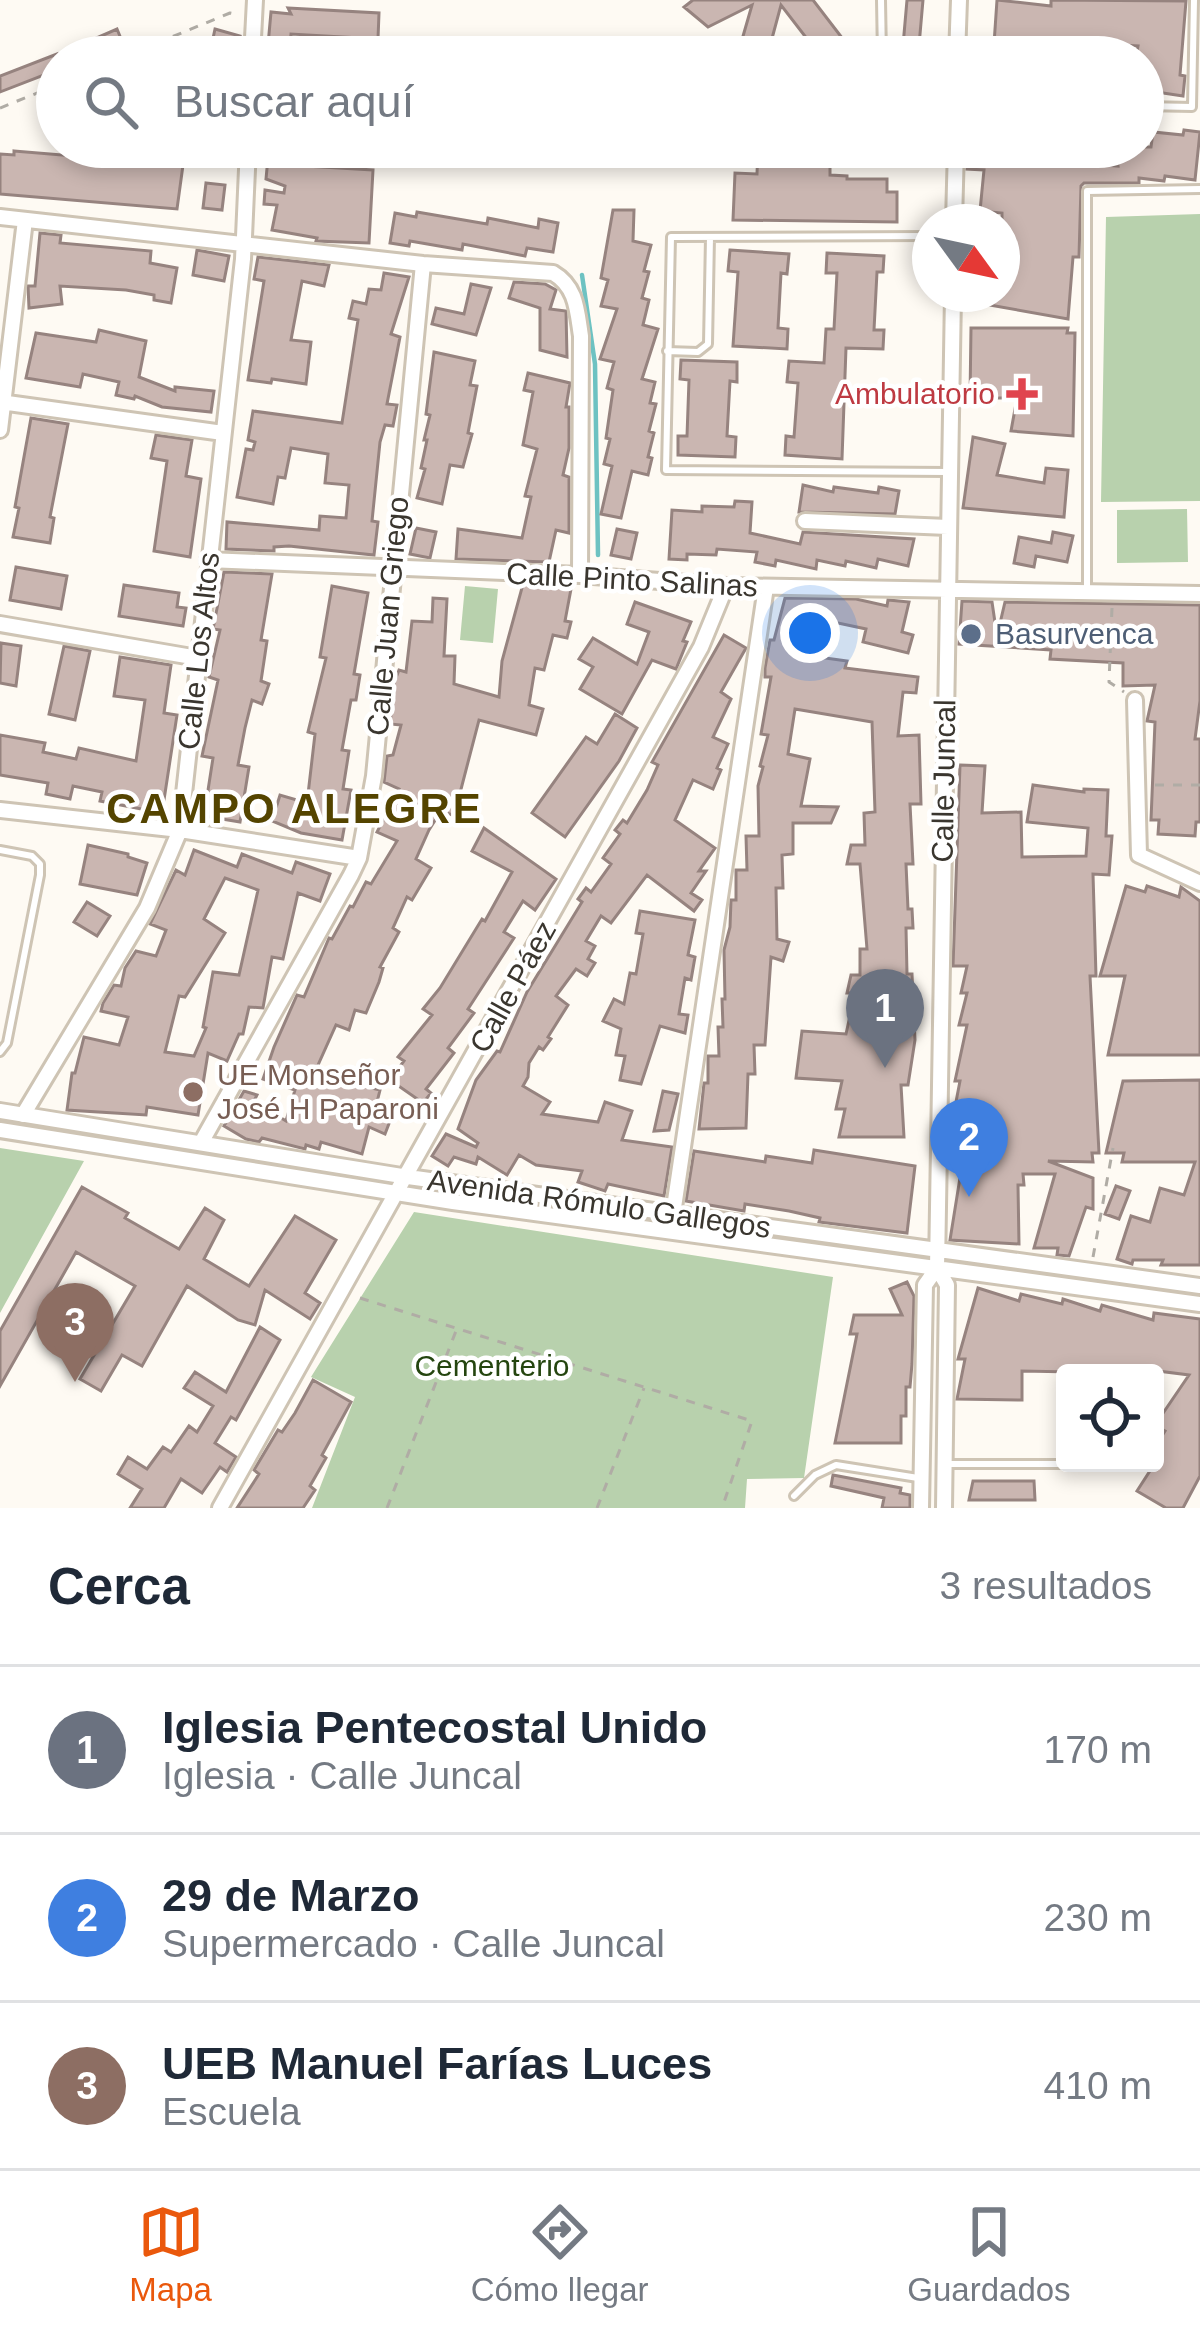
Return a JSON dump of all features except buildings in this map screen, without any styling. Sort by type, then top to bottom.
[{"type":"street","points":[[253,36],[255,0]]},
{"type":"street","points":[[957,36],[958,0]]},
{"type":"street","name":"Calle Los Altos","points":[[23,1115],[147,908],[180,830],[244,243],[247,168]]},
{"type":"street","points":[[954,204],[955,168]]},
{"type":"street","points":[[0,217],[423,264],[553,273],[566,280],[575,299],[581,337],[580,575]]},
{"type":"street","points":[[0,430],[25,220]]},
{"type":"street","name":"Calle Juan Griego","points":[[201,1144],[358,858],[374,776],[423,264]]},
{"type":"street","name":"Calle Juncal","points":[[944,1508],[947,1285],[937,1268],[937,1250],[953,312]]},
{"type":"street","points":[[2,402],[223,434]]},
{"type":"street","points":[[805,521],[948,527]]},
{"type":"street","name":"Calle Pinto Salinas","points":[[208,560],[580,575],[726,586],[1200,594]]},
{"type":"street","name":"Calle Páez","points":[[220,1508],[701,646],[726,586]]},
{"type":"street","points":[[671,1232],[766,587]]},
{"type":"street","points":[[0,624],[198,658]]},
{"type":"street","points":[[1135,700],[1139,855],[1200,883]]},
{"type":"street","points":[[0,810],[180,830],[358,858]]},
{"type":"street","name":"Avenida Rómulo Gallegos","points":[[0,1111],[408,1177],[1200,1286]]},
{"type":"street","name":"Avenida Rómulo Gallegos","points":[[0,1130],[399,1193],[1200,1304]]},
{"type":"street","name":"Calle Juncal","points":[[922,1508],[925,1285],[937,1268]]},
{"type":"lane","points":[[881,0],[882,36]]},
{"type":"lane","points":[[1164,106],[1192,107],[1194,0]]},
{"type":"lane","points":[[1087,592],[1087,191],[1200,189]]},
{"type":"lane","points":[[912,236],[671,237],[666,470],[949,472]]},
{"type":"lane","points":[[666,351],[698,352],[708,344],[710,237]]},
{"type":"lane","points":[[0,850],[32,856],[40,864],[7,1043],[0,1052]]},
{"type":"lane","points":[[945,1464],[1056,1464]]},
{"type":"lane","points":[[794,1496],[814,1475],[836,1465],[922,1479]]},
{"type":"path","points":[[175,36],[230,13],[254,17]]},
{"type":"path","points":[[0,108],[36,93]]},
{"type":"path","points":[[1113,592],[1108,682],[1135,700]]},
{"type":"path","points":[[1135,785],[1200,784]]},
{"type":"path","points":[[1090,1270],[1113,1148]]},
{"type":"path","points":[[360,1298],[752,1421],[722,1508]]},
{"type":"path","points":[[387,1508],[457,1328]]},
{"type":"path","points":[[597,1508],[644,1388]]},
{"type":"green space","points":[[1200,214],[1200,501],[1101,502],[1106,217]]},
{"type":"green space","points":[[1187,509],[1188,562],[1117,563],[1117,510]]},
{"type":"green space","points":[[465,586],[498,589],[493,643],[460,640]]},
{"type":"green space","points":[[0,1148],[84,1161],[0,1313]]},
{"type":"green space","name":"Cementerio","points":[[414,1212],[833,1277],[804,1478],[747,1479],[745,1508],[312,1508],[355,1397],[311,1377]]},
{"type":"waterway","points":[[582,275],[595,364],[598,555]]},
{"type":"place","name":"Ambulatorio","points":[[1022,394]]},
{"type":"place","name":"Basurvenca","points":[[971,634]]},
{"type":"place","name":"Iglesia Pentecostal Unido","points":[[885,1068]]},
{"type":"place","name":"UE Monseñor José H Paparoni","points":[[193,1092]]},
{"type":"place","name":"29 de Marzo","points":[[969,1197]]},
{"type":"place","name":"UEB Manuel Farías Luces","points":[[75,1382]]},
{"type":"district","name":"CAMPO ALEGRE","points":[[295,808]]}]
